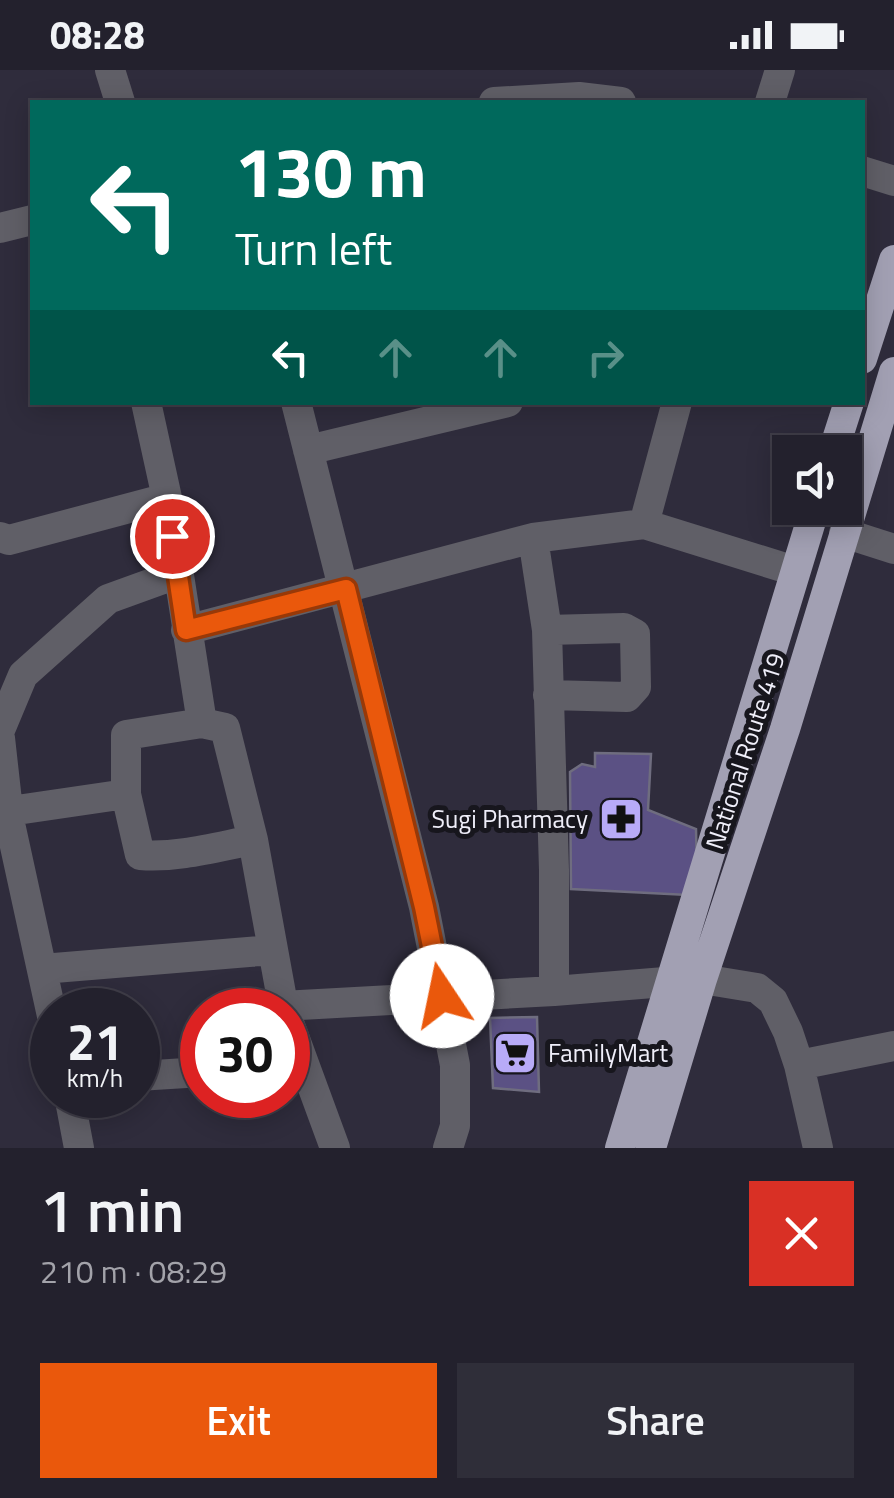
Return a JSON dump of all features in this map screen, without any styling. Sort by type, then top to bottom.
[{"type":"highway","points":[[865,350],[894,260]]},
{"type":"highway","name":"National Route 419","points":[[651,1148],[894,372]]},
{"type":"highway","points":[[838,435],[847,405]]},
{"type":"highway","name":"National Route 419","points":[[620,1148],[810,525]]},
{"type":"street","points":[[110,70],[119,100]]},
{"type":"street","points":[[771,100],[780,70]]},
{"type":"street","points":[[502,91],[600,100]]},
{"type":"street","points":[[865,172],[894,181]]},
{"type":"street","points":[[0,228],[30,220]]},
{"type":"street","points":[[147,405],[167,498],[202,723]]},
{"type":"street","points":[[297,405],[424,907],[455,1065],[454,1126],[448,1148]]},
{"type":"street","points":[[308,450],[496,405]]},
{"type":"street","points":[[644,524],[667,405]]},
{"type":"street","points":[[0,537],[9,540],[167,498]]},
{"type":"street","points":[[186,630],[533,538],[644,524],[795,571]]},
{"type":"street","points":[[844,533],[894,549]]},
{"type":"street","points":[[533,538],[547,630],[554,992]]},
{"type":"street","points":[[0,730],[23,676],[108,599],[177,574]]},
{"type":"street","points":[[547,630],[624,628],[635,634],[636,688],[627,696],[548,695]]},
{"type":"street","points":[[254,840],[170,855],[140,855],[126,794],[126,735],[202,723],[225,728],[254,840],[280,988]]},
{"type":"street","points":[[0,738],[10,811],[46,988]]},
{"type":"street","points":[[10,811],[126,794]]},
{"type":"street","points":[[42,969],[273,950]]},
{"type":"street","points":[[310,1009],[442,996],[554,992],[702,979],[757,988],[773,1001],[799,1065],[818,1148]]},
{"type":"street","points":[[799,1065],[894,1046]]},
{"type":"street","points":[[310,1096],[334,1148]]},
{"type":"street","points":[[73,1118],[78,1148]]},
{"type":"building","name":"Sugi Pharmacy","points":[[595,753],[651,754],[648,810],[696,829],[697,876],[688,895],[571,889],[570,772],[582,764],[595,767]]},
{"type":"building","name":"FamilyMart","points":[[537,1017],[539,1092],[493,1088],[490,1018]]},
{"type":"place","name":"Sugi Pharmacy","points":[[621,819]]},
{"type":"place","name":"FamilyMart","points":[[515,1053]]},
{"type":"route","points":[[172,536],[186,630],[346,589],[442,996]]}]
